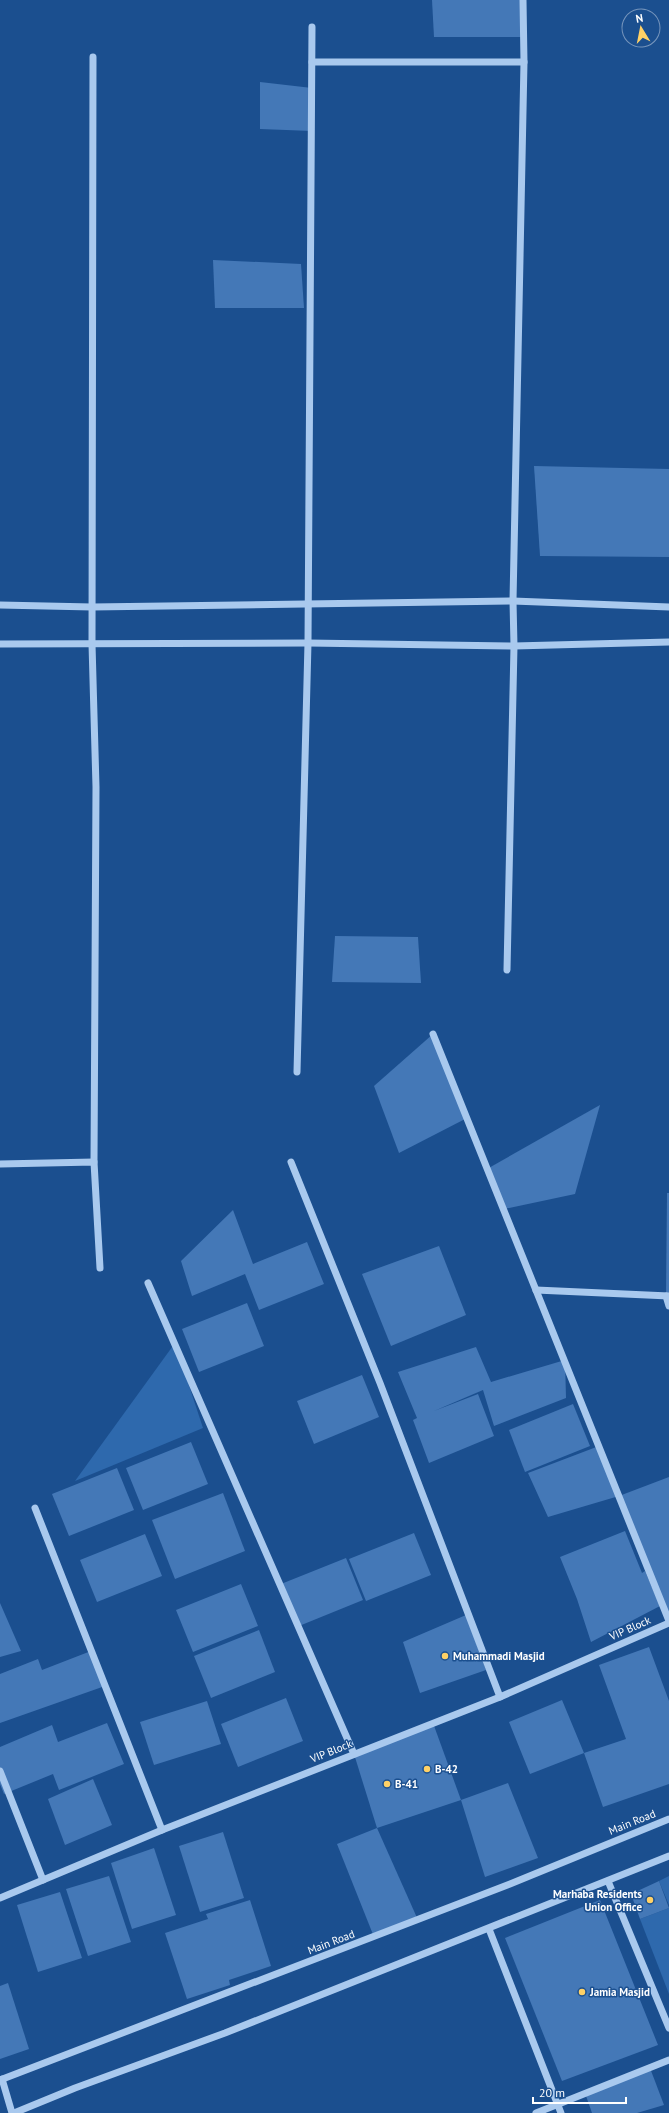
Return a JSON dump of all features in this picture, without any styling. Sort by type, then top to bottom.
[{"type":"street","points":[[507,970],[524,62],[523,0]]},
{"type":"street","points":[[297,1072],[308,643],[312,27]]},
{"type":"street","points":[[93,57],[92,644],[96,787],[94,1162],[100,1268]]},
{"type":"street","points":[[312,62],[524,62]]},
{"type":"street","points":[[0,605],[92,606],[308,602],[513,601],[669,607]]},
{"type":"street","points":[[0,644],[308,643],[514,646],[669,642]]},
{"type":"street","points":[[433,1034],[669,1622]]},
{"type":"street","points":[[0,1164],[94,1162]]},
{"type":"street","points":[[291,1162],[380,1383],[500,1697]]},
{"type":"street","points":[[148,1283],[354,1754]]},
{"type":"street","points":[[536,1290],[667,1296],[669,1306]]},
{"type":"street","points":[[35,1508],[162,1830]]},
{"type":"street","name":"VIP Block","points":[[0,1898],[162,1830],[500,1697],[669,1622]]},
{"type":"street","points":[[0,1770],[43,1880]]},
{"type":"street","name":"Main Road","points":[[1,2080],[510,1884],[669,1819]]},
{"type":"street","points":[[1,2080],[13,2113],[74,2088],[225,2033],[669,1856]]},
{"type":"street","points":[[608,1881],[669,2028]]},
{"type":"street","points":[[489,1929],[561,2113]]},
{"type":"street","points":[[536,2113],[669,2060]]},
{"type":"shaded area","points":[[175,1343],[203,1428],[75,1481]]},
{"type":"shaded area","points":[[669,1876],[669,1905],[659,1881]]},
{"type":"shaded area","points":[[669,1908],[669,1994],[640,1919]]},
{"type":"building","points":[[432,0],[520,0],[523,37],[434,37]]},
{"type":"building","points":[[260,82],[312,88],[312,131],[260,129]]},
{"type":"building","points":[[213,260],[301,264],[304,308],[215,308]]},
{"type":"building","points":[[534,466],[669,469],[669,557],[540,556]]},
{"type":"building","points":[[335,936],[418,937],[421,983],[332,982]]},
{"type":"building","points":[[433,1034],[467,1118],[399,1153],[374,1086]]},
{"type":"building","points":[[600,1105],[575,1194],[504,1209],[487,1169]]},
{"type":"building","points":[[667,1193],[669,1193],[669,1296],[666,1296]]},
{"type":"building","points":[[233,1210],[253,1264],[307,1242],[324,1284],[259,1310],[245,1274],[192,1296],[181,1261]]},
{"type":"building","points":[[439,1246],[466,1315],[391,1346],[362,1274]]},
{"type":"building","points":[[247,1303],[264,1346],[199,1372],[182,1329]]},
{"type":"building","points":[[476,1347],[491,1382],[565,1360],[566,1398],[494,1426],[483,1390],[434,1411],[478,1394],[494,1436],[429,1463],[413,1420],[417,1418],[398,1372]]},
{"type":"building","points":[[362,1375],[379,1417],[314,1444],[297,1401]]},
{"type":"building","points":[[573,1404],[590,1446],[525,1472],[509,1430]]},
{"type":"building","points":[[191,1442],[208,1484],[143,1510],[126,1468]]},
{"type":"building","points":[[599,1446],[619,1496],[548,1517],[528,1473]]},
{"type":"building","points":[[117,1468],[134,1510],[69,1536],[52,1494]]},
{"type":"building","points":[[669,1477],[669,1621],[619,1496]]},
{"type":"building","points":[[223,1493],[245,1551],[175,1579],[152,1520]]},
{"type":"building","points":[[625,1531],[642,1573],[645,1571],[660,1606],[591,1642],[577,1599],[560,1557]]},
{"type":"building","points":[[414,1533],[431,1575],[366,1601],[349,1559]]},
{"type":"building","points":[[145,1534],[162,1576],[97,1602],[80,1560]]},
{"type":"building","points":[[346,1558],[363,1600],[299,1626],[281,1584]]},
{"type":"building","points":[[241,1584],[258,1626],[193,1652],[176,1610]]},
{"type":"building","points":[[0,1603],[21,1651],[0,1657]]},
{"type":"building","name":"Muhammadi Masjid","points":[[466,1615],[486,1670],[420,1693],[403,1642]]},
{"type":"building","points":[[259,1630],[275,1672],[211,1698],[194,1656]]},
{"type":"building","points":[[649,1647],[669,1701],[669,1784],[603,1807],[584,1753],[626,1739],[599,1665]]},
{"type":"building","points":[[91,1651],[105,1686],[0,1723],[0,1674],[38,1659],[42,1670]]},
{"type":"building","points":[[286,1698],[303,1741],[238,1767],[221,1724]]},
{"type":"building","points":[[562,1700],[584,1753],[530,1774],[509,1722]]},
{"type":"building","points":[[207,1701],[221,1744],[154,1765],[140,1722]]},
{"type":"building","points":[[107,1723],[124,1764],[59,1790],[53,1774],[4,1794],[0,1784],[0,1747],[52,1725],[58,1742]]},
{"type":"building","points":[[433,1723],[461,1800],[377,1828],[354,1754]]},
{"type":"building","points":[[93,1779],[112,1825],[65,1845],[48,1799]]},
{"type":"building","points":[[508,1783],[538,1858],[485,1877],[461,1800]]},
{"type":"building","points":[[377,1828],[418,1920],[374,1937],[337,1844]]},
{"type":"building","points":[[223,1832],[244,1898],[200,1912],[179,1846]]},
{"type":"building","points":[[154,1848],[176,1915],[132,1929],[111,1863]]},
{"type":"building","points":[[109,1876],[131,1942],[88,1956],[66,1889]]},
{"type":"building","name":"Marhaba Residents Union Office","points":[[659,1881],[669,1908],[640,1919],[631,1894]]},
{"type":"building","points":[[60,1892],[82,1958],[38,1972],[17,1905]]},
{"type":"building","points":[[250,1900],[271,1966],[229,1980],[230,1985],[187,1999],[165,1933],[208,1919],[206,1914]]},
{"type":"building","name":"Jamia Masjid","points":[[600,1900],[658,2045],[562,2081],[505,1938]]},
{"type":"building","points":[[8,1983],[29,2049],[0,2059],[0,1986]]},
{"type":"building","points":[[650,2068],[664,2105],[637,2113],[592,2113],[585,2093]]},
{"type":"place","name":"Muhammadi Masjid","points":[[445,1656]]},
{"type":"place","name":"B-42","points":[[427,1769]]},
{"type":"place","name":"B-41","points":[[387,1784]]},
{"type":"place","name":"Marhaba Residents Union Office","points":[[650,1900]]},
{"type":"place","name":"Jamia Masjid","points":[[582,1992]]}]
